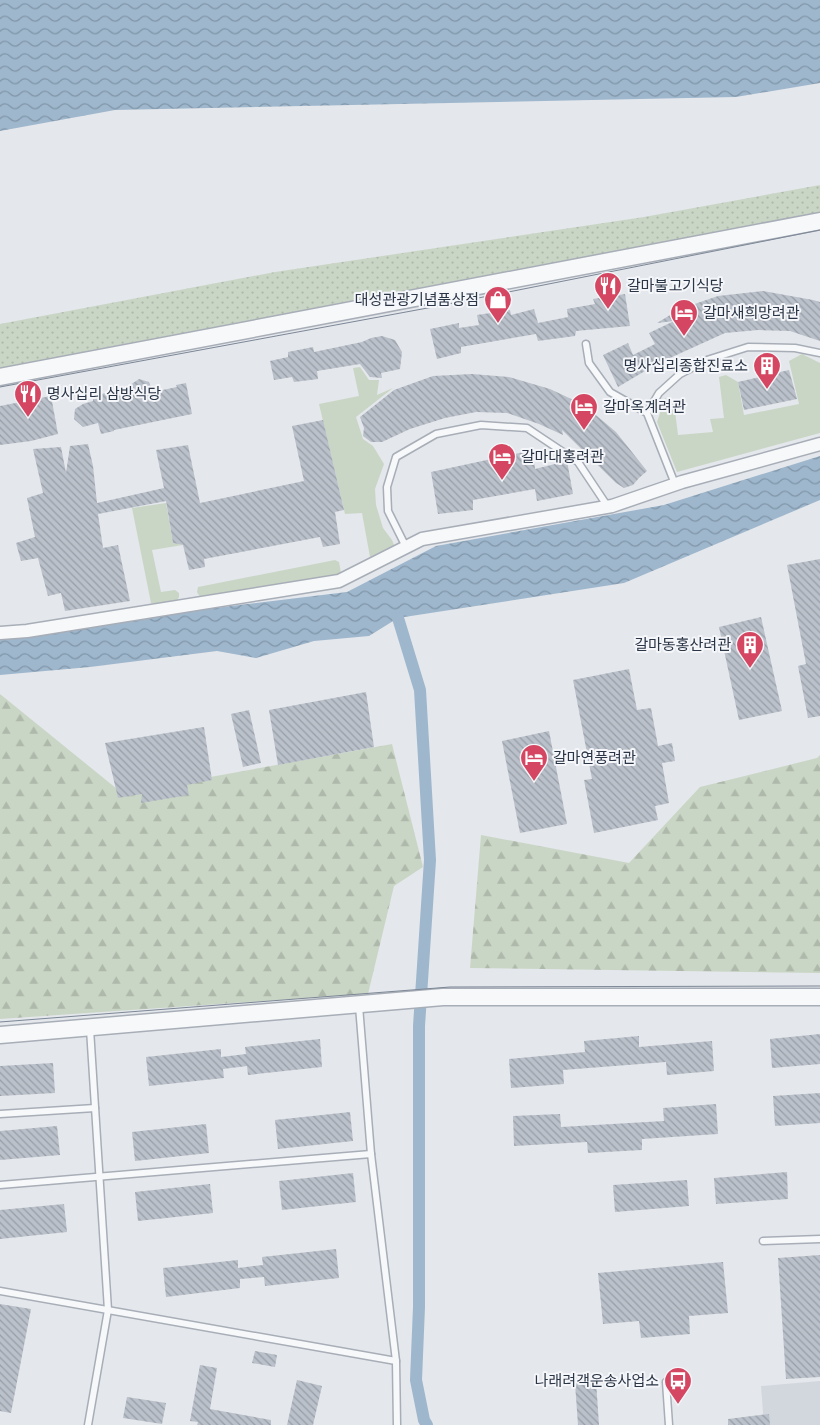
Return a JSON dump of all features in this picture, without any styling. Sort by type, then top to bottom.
[{"type":"street","points":[[0,378],[820,221]]},
{"type":"street","points":[[0,633],[27,631],[339,580],[422,539],[608,507],[675,484],[820,444]]},
{"type":"street","points":[[0,1035],[443,997],[820,997]]},
{"type":"lane","points":[[586,344],[589,364],[610,392],[647,413],[675,484]]},
{"type":"lane","points":[[647,413],[659,393],[680,374],[707,360],[748,346],[795,348],[820,353]]},
{"type":"lane","points":[[406,547],[388,511],[387,487],[396,457],[436,434],[454,430],[481,425],[528,428],[578,462],[608,507]]},
{"type":"lane","points":[[359,1005],[371,1154],[396,1361],[397,1425]]},
{"type":"lane","points":[[88,1425],[108,1310],[90,1028]]},
{"type":"lane","points":[[0,1114],[95,1108]]},
{"type":"lane","points":[[0,1184],[371,1154]]},
{"type":"lane","points":[[763,1241],[820,1239]]},
{"type":"lane","points":[[0,1291],[396,1361]]},
{"type":"lane","points":[[666,1382],[669,1425]]},
{"type":"shaded area","points":[[820,1381],[820,1425],[764,1425],[761,1386]]},
{"type":"green space","points":[[820,185],[820,221],[0,377],[0,324],[275,272],[644,217]]},
{"type":"green space","points":[[802,354],[820,363],[820,433],[677,472],[657,422],[665,398],[674,403],[678,435],[713,432],[710,419],[724,418],[719,377],[726,375],[738,382],[744,415],[799,404],[789,361]]},
{"type":"green space","points":[[360,367],[369,380],[379,380],[377,395],[393,388],[356,417],[363,439],[373,446],[384,464],[375,489],[376,505],[383,528],[394,545],[370,557],[362,513],[345,514],[319,404],[359,396],[353,368]]},
{"type":"green space","points":[[166,503],[173,543],[183,545],[152,550],[161,592],[175,590],[179,593],[179,597],[177,601],[154,604],[151,603],[132,508]]},
{"type":"green space","points":[[335,560],[339,562],[341,573],[317,580],[200,597],[197,592],[198,587]]},
{"type":"green space","points":[[0,694],[122,793],[392,744],[423,867],[394,886],[368,994],[0,1019]]},
{"type":"green space","points":[[820,755],[820,973],[470,968],[481,835],[629,863],[700,787],[817,758]]},
{"type":"water","points":[[0,0],[820,0],[820,83],[736,97],[115,110],[0,131]]},
{"type":"water","points":[[820,456],[820,500],[624,583],[398,618],[369,636],[314,641],[256,658],[217,651],[90,667],[0,675],[0,634],[347,592],[436,546],[664,505]]},
{"type":"building","name":"갈마새희망려관","points":[[763,291],[820,302],[820,341],[790,331],[758,330],[725,333],[650,367],[618,387],[603,355],[628,343],[633,355],[655,344],[649,333],[674,321],[657,323],[680,309],[718,296]]},
{"type":"building","points":[[625,294],[630,326],[576,331],[575,336],[538,341],[536,334],[461,347],[461,353],[437,359],[430,329],[459,323],[459,328],[479,325],[477,315],[510,310],[511,315],[534,309],[538,323],[568,317],[567,309],[595,304],[593,299]]},
{"type":"building","points":[[382,336],[395,340],[402,352],[400,369],[381,373],[382,378],[370,377],[360,364],[317,371],[318,379],[294,382],[292,377],[274,380],[270,361],[288,357],[288,352],[313,347],[314,352]]},
{"type":"building","name":"명사십리종합진료소","points":[[789,370],[797,399],[744,410],[738,382]]},
{"type":"building","name":"갈마옥계려관","points":[[472,374],[509,377],[550,389],[584,405],[616,432],[647,471],[633,485],[624,488],[616,483],[562,430],[563,435],[507,413],[476,412],[445,418],[410,429],[382,442],[371,442],[363,436],[364,428],[360,417],[394,390],[433,376]]},
{"type":"building","points":[[139,379],[149,382],[153,392],[186,383],[192,414],[101,434],[98,423],[83,427],[74,419],[75,409],[93,401],[93,395],[127,390],[130,385]]},
{"type":"building","points":[[51,396],[58,434],[31,441],[0,445],[0,406]]},
{"type":"building","points":[[323,420],[344,510],[335,512],[340,544],[323,547],[320,537],[204,559],[205,567],[189,570],[183,545],[173,543],[166,501],[98,514],[103,548],[118,545],[130,601],[65,611],[61,593],[48,596],[38,558],[21,561],[16,543],[35,537],[27,498],[43,493],[33,449],[61,447],[66,473],[70,446],[88,444],[93,466],[97,503],[164,488],[156,450],[188,445],[200,503],[304,481],[292,426]]},
{"type":"building","name":"갈마대홍려관","points":[[533,450],[535,469],[567,461],[573,494],[537,501],[535,489],[473,500],[473,510],[438,514],[431,472]]},
{"type":"building","points":[[820,559],[820,716],[808,718],[798,666],[806,664],[787,565]]},
{"type":"building","name":"갈마동홍산려관","points":[[761,617],[782,711],[739,720],[719,627]]},
{"type":"building","points":[[629,669],[637,710],[651,708],[658,746],[672,743],[675,761],[662,763],[669,803],[655,806],[658,820],[594,833],[584,780],[592,779],[573,680]]},
{"type":"building","points":[[366,692],[374,747],[278,765],[269,710]]},
{"type":"building","points":[[249,710],[261,763],[243,767],[231,714]]},
{"type":"building","points":[[204,727],[212,780],[187,785],[189,795],[141,803],[142,794],[118,798],[105,743]]},
{"type":"building","name":"갈마연풍려관","points":[[549,731],[567,824],[520,833],[502,741]]},
{"type":"building","points":[[820,1034],[820,1064],[772,1068],[770,1039]]},
{"type":"building","points":[[639,1036],[639,1047],[712,1041],[714,1071],[667,1075],[666,1062],[563,1070],[564,1084],[511,1088],[509,1059],[585,1052],[584,1041]]},
{"type":"building","points":[[320,1039],[322,1067],[248,1075],[247,1066],[223,1069],[224,1078],[149,1086],[146,1057],[221,1049],[221,1057],[246,1054],[245,1047]]},
{"type":"building","points":[[53,1063],[55,1093],[0,1096],[0,1066]]},
{"type":"building","points":[[820,1093],[820,1123],[775,1126],[773,1096]]},
{"type":"building","points":[[716,1104],[718,1134],[642,1139],[642,1150],[588,1153],[587,1142],[514,1146],[513,1116],[560,1114],[561,1127],[664,1121],[663,1108]]},
{"type":"building","points":[[350,1112],[353,1141],[278,1149],[275,1120]]},
{"type":"building","points":[[206,1124],[209,1153],[135,1161],[132,1132]]},
{"type":"building","points":[[57,1126],[60,1155],[0,1160],[0,1131]]},
{"type":"building","points":[[787,1172],[788,1199],[716,1204],[714,1178]]},
{"type":"building","points":[[353,1173],[356,1202],[282,1210],[279,1181]]},
{"type":"building","points":[[687,1180],[689,1206],[615,1212],[613,1185]]},
{"type":"building","points":[[210,1184],[213,1213],[138,1221],[135,1192]]},
{"type":"building","points":[[64,1204],[67,1232],[0,1239],[0,1210]]},
{"type":"building","points":[[336,1249],[339,1278],[265,1286],[264,1277],[240,1279],[240,1288],[166,1297],[163,1268],[238,1260],[238,1268],[263,1265],[262,1257]]},
{"type":"building","points":[[820,1255],[820,1377],[786,1379],[778,1258]]},
{"type":"building","points":[[723,1262],[728,1313],[689,1316],[690,1334],[641,1338],[639,1321],[603,1324],[598,1273]]},
{"type":"building","points":[[0,1304],[31,1309],[11,1413],[0,1411]]},
{"type":"building","points":[[255,1351],[277,1355],[275,1367],[252,1363]]},
{"type":"building","points":[[200,1365],[217,1368],[210,1409],[271,1420],[271,1425],[197,1425],[198,1422],[190,1421]]},
{"type":"building","points":[[297,1380],[322,1386],[313,1425],[287,1425]]},
{"type":"building","points":[[596,1381],[599,1425],[578,1425],[575,1383]]},
{"type":"building","points":[[127,1397],[166,1403],[162,1424],[123,1418]]},
{"type":"building","points":[[769,1414],[770,1425],[728,1425],[728,1419]]},
{"type":"waterway","points":[[398,618],[420,690],[430,860],[419,1026],[419,1307],[416,1380],[424,1420],[427,1425]]},
{"type":"tram line","points":[[0,387],[433,307],[820,230]]},
{"type":"tram line","points":[[0,1022],[450,987],[820,986]]},
{"type":"place","name":"갈마불고기식당","points":[[608,310]]},
{"type":"place","name":"대성관광기념품상점","points":[[498,324]]},
{"type":"place","name":"갈마새희망려관","points":[[684,337]]},
{"type":"place","name":"명사십리종합진료소","points":[[767,390]]},
{"type":"place","name":"명사십리 삼방식당","points":[[28,418]]},
{"type":"place","name":"갈마옥계려관","points":[[584,431]]},
{"type":"place","name":"갈마대홍려관","points":[[502,481]]},
{"type":"place","name":"갈마동홍산려관","points":[[750,669]]},
{"type":"place","name":"갈마연풍려관","points":[[534,782]]},
{"type":"place","name":"나래려객운송사업소","points":[[678,1405]]}]
